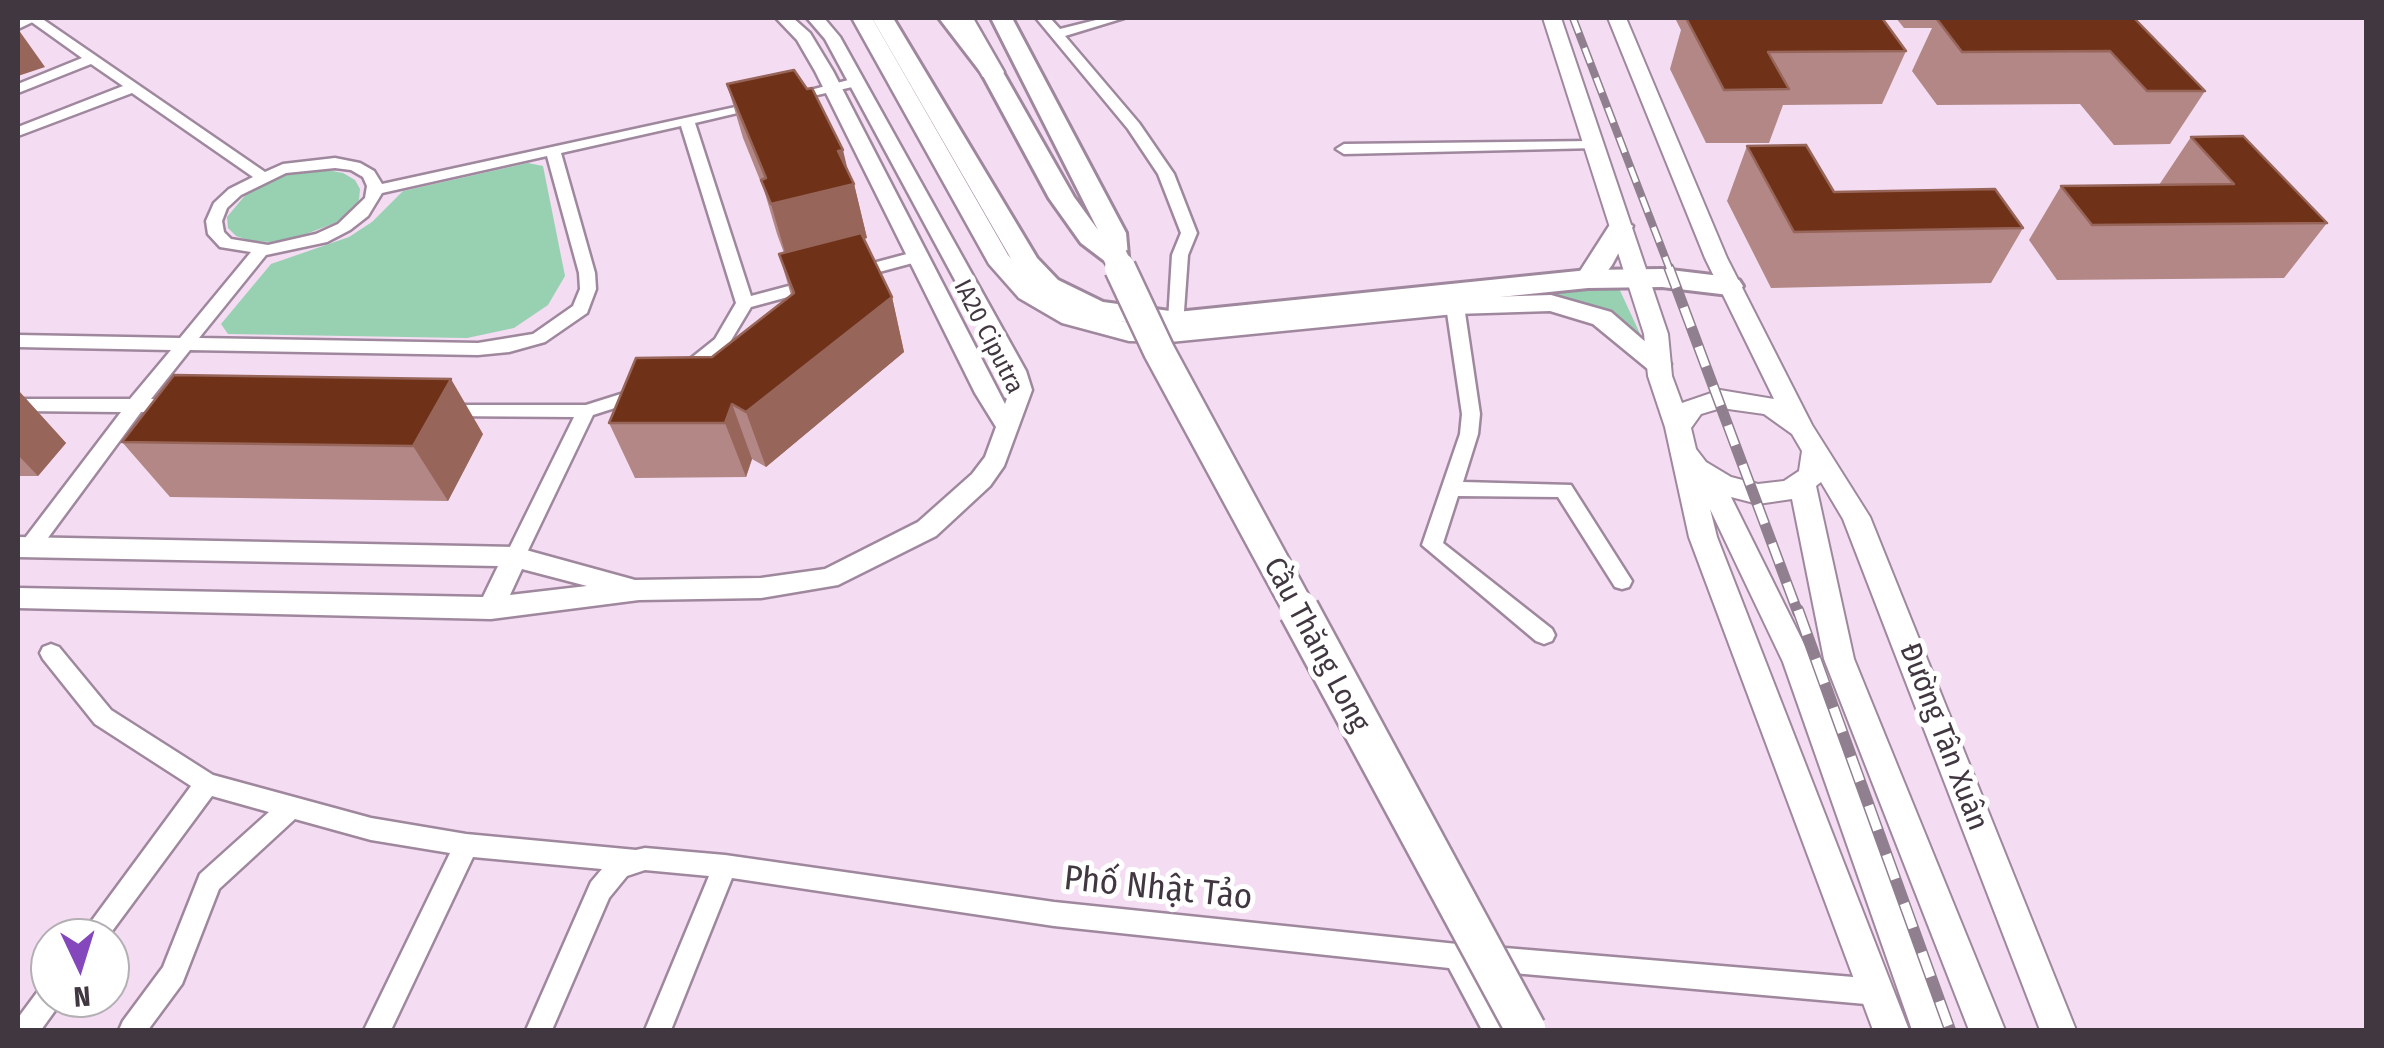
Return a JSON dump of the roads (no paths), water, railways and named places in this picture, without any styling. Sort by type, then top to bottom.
[{"type":"highway","points":[[882,18],[1026,263],[1048,286],[1097,310],[1178,321],[1588,279],[1683,279],[1729,286]]},
{"type":"highway","name":"Cầu Thăng Long","points":[[949,18],[992,72],[1062,198],[1090,237],[1115,256]]},
{"type":"highway","points":[[962,18],[992,72]]},
{"type":"highway","name":"Cầu Thăng Long","points":[[1002,18],[1113,233],[1115,256],[1159,352],[1526,1030]]},
{"type":"main road","points":[[862,18],[998,260],[1028,292],[1071,317],[1128,332],[1170,333],[1455,306],[1551,302],[1583,310],[1614,325],[1658,364]]},
{"type":"main road","points":[[1552,18],[1639,278],[1656,334],[1658,364],[1690,452],[1798,662],[1930,1030]]},
{"type":"main road","name":"Đường Tân Xuân","points":[[1617,18],[1729,286],[1808,439],[1856,517],[2058,1030]]},
{"type":"main road","points":[[1588,279],[1600,265],[1620,226]]},
{"type":"main road","points":[[1690,452],[1758,494],[1790,490],[1802,484],[1814,469],[1808,439],[1772,408],[1738,399],[1720,399],[1692,408],[1690,452],[1708,550],[1892,1030]]},
{"type":"main road","points":[[1802,484],[1840,658],[1987,1030]]},
{"type":"street","points":[[18,24],[33,18],[263,177]]},
{"type":"street","name":"IA20 Ciputra","points":[[784,18],[804,37],[832,87],[1008,428]]},
{"type":"street","name":"IA20 Ciputra","points":[[815,18],[832,36],[1014,371],[1021,390],[1008,428]]},
{"type":"street","points":[[1042,18],[1134,126],[1166,174],[1189,233],[1180,255],[1178,321]]},
{"type":"street","points":[[1057,34],[1117,18]]},
{"type":"street","points":[[18,88],[92,59]]},
{"type":"street","points":[[375,190],[856,82]]},
{"type":"street","points":[[18,132],[134,87]]},
{"type":"street","points":[[687,120],[745,303]]},
{"type":"street","points":[[1344,148],[1592,145]]},
{"type":"street","points":[[18,341],[509,346],[559,328],[582,309],[588,288],[553,150]]},
{"type":"street","points":[[334,163],[355,166],[370,174],[375,190],[362,213],[344,227],[295,246],[261,250],[226,243],[216,234],[214,221],[220,206],[263,177],[310,164],[334,163]]},
{"type":"street","points":[[23,548],[261,250]]},
{"type":"street","points":[[430,410],[586,412],[649,391],[694,366],[721,343],[745,303],[918,256]]},
{"type":"street","points":[[1455,306],[1470,404],[1452,488],[1432,545],[1544,636]]},
{"type":"street","points":[[18,405],[195,406]]},
{"type":"street","points":[[491,608],[586,412]]},
{"type":"street","points":[[18,598],[491,608],[639,590],[761,588],[829,578],[927,529],[981,480],[996,460],[1008,428]]},
{"type":"street","points":[[1452,488],[1564,490],[1622,581]]},
{"type":"street","points":[[23,548],[515,557],[639,590]]},
{"type":"street","name":"Phố Nhật Tảo","points":[[51,653],[102,717],[207,784],[370,830],[466,845],[724,866],[1020,910],[1457,956],[1877,992]]},
{"type":"street","points":[[107,918],[207,784]]},
{"type":"street","points":[[132,1030],[173,975],[210,882],[290,810]]},
{"type":"street","points":[[377,1030],[466,845]]},
{"type":"street","points":[[539,1030],[600,890],[619,867],[634,860]]},
{"type":"street","points":[[658,1030],[724,866]]},
{"type":"street","points":[[1457,956],[1496,1030]]},
{"type":"railway","points":[[1573,18],[1670,270]]},
{"type":"railway","points":[[1669,268],[1798,613]]},
{"type":"railway","points":[[1798,610],[1950,1030]]}]
